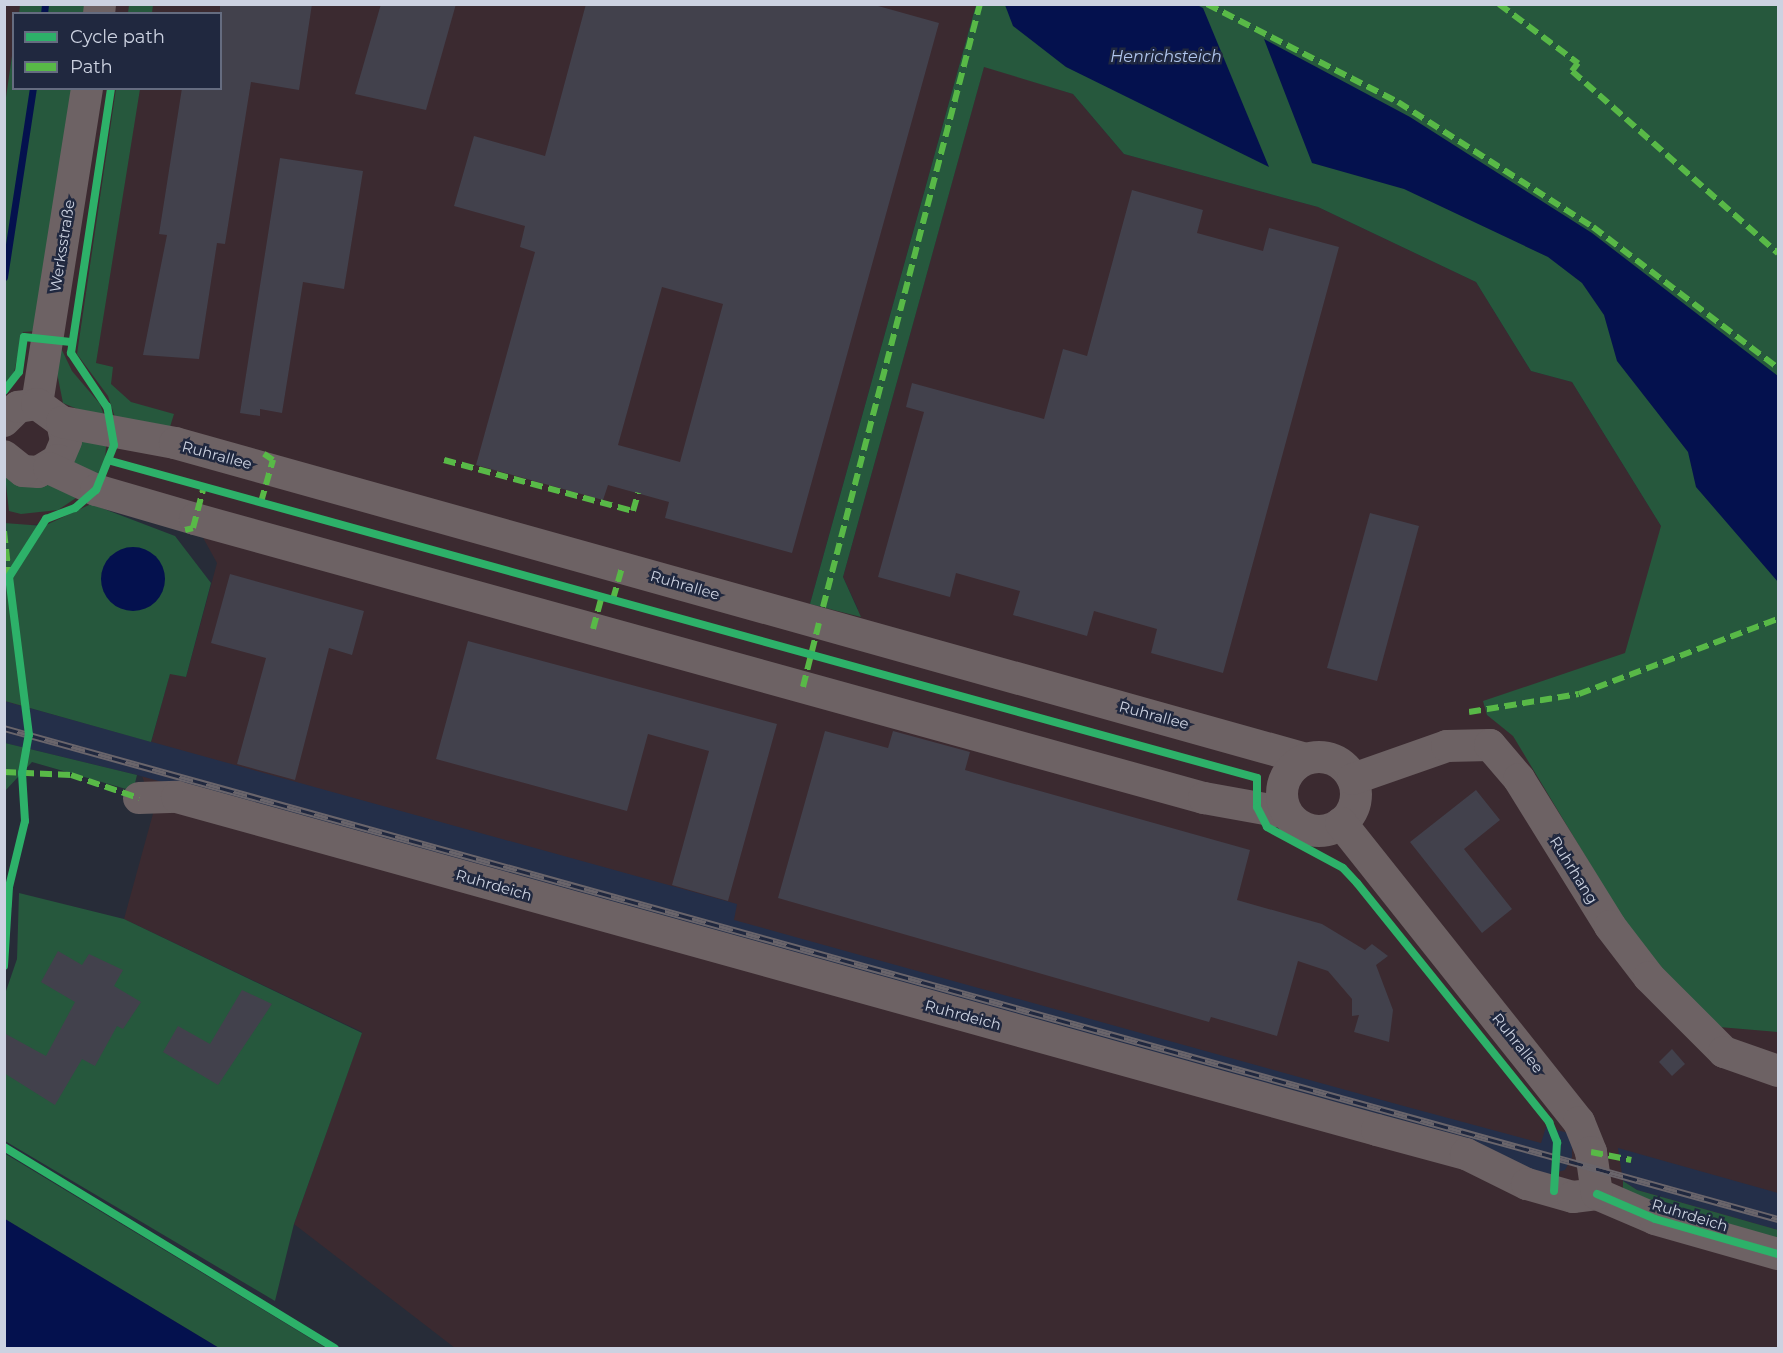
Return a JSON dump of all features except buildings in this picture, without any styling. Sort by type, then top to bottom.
[{"type":"street","name":"Werksstraße","points":[[50,413],[87,90]]},
{"type":"street","points":[[4,421],[18,407],[50,413],[64,451],[49,468]]},
{"type":"street","name":"Ruhrallee","points":[[50,413],[186,446],[1306,759],[1335,761],[1353,779]]},
{"type":"street","points":[[4,456],[22,471],[49,468],[96,490],[195,519],[1204,798],[1287,813],[1311,831],[1341,823],[1353,807],[1353,779]]},
{"type":"street","name":"Ruhrhang","points":[[1353,779],[1448,746],[1490,746],[1519,779],[1610,926],[1649,977],[1724,1052],[1779,1071]]},
{"type":"street","points":[[1287,813],[1283,784],[1306,759]]},
{"type":"street","name":"Ruhrdeich","points":[[139,798],[177,797],[1466,1154],[1545,1189],[1573,1197],[1597,1194],[1655,1219],[1779,1254]]},
{"type":"street","name":"Ruhrallee","points":[[1341,823],[1579,1122],[1591,1152],[1597,1194]]},
{"type":"shaded area","points":[[4,5],[976,5],[810,604],[858,609],[843,577],[984,66],[1073,94],[1124,154],[1318,207],[1476,282],[1531,371],[1572,382],[1661,526],[1778,677],[1778,1348],[455,1348],[294,1224],[362,1032],[124,919],[154,810],[142,776],[170,673],[186,677],[217,563],[201,534],[91,504],[57,523],[18,526],[31,709],[5,702]]},
{"type":"shaded area","points":[[4,701],[737,904],[734,920],[1400,1105],[1541,1143],[1546,1127],[1572,1134],[1572,1157],[1565,1170],[1543,1176],[1395,1123],[137,775],[5,743]]},
{"type":"shaded area","points":[[1618,1148],[1778,1193],[1778,1230],[1637,1190],[1623,1181]]},
{"type":"green space","points":[[20,5],[89,5],[88,12],[19,12]]},
{"type":"green space","points":[[129,5],[153,5],[152,12],[128,12]]},
{"type":"green space","points":[[976,5],[1778,5],[1778,1032],[1719,1027],[1637,942],[1513,736],[1487,715],[1483,701],[1625,653],[1661,526],[1572,382],[1531,371],[1476,282],[1318,207],[1124,154],[1073,94],[984,67],[843,577],[861,617],[810,604]]},
{"type":"green space","points":[[12,56],[12,90],[76,90],[37,331],[23,332],[14,372],[5,386],[4,111]]},
{"type":"green space","points":[[116,90],[140,90],[96,363],[113,367],[111,384],[131,402],[174,414],[169,430],[117,423],[108,396],[77,354]]},
{"type":"green space","points":[[61,348],[72,371],[100,404],[106,421],[63,403],[56,368]]},
{"type":"green space","points":[[107,435],[105,460],[94,481],[71,461],[77,442]]},
{"type":"green space","points":[[5,476],[85,492],[58,510],[21,514],[9,511]]},
{"type":"green space","points":[[91,504],[175,536],[211,583],[186,677],[170,674],[151,742],[5,701],[4,523],[44,526]]},
{"type":"green space","points":[[5,743],[137,775],[133,791],[32,762],[5,791]]},
{"type":"green space","points":[[19,893],[124,919],[362,1033],[294,1224],[275,1301],[5,1141],[5,994],[17,959]]},
{"type":"green space","points":[[4,1153],[326,1348],[219,1348],[5,1219]]},
{"type":"green space","points":[[1623,1181],[1637,1190],[1778,1230],[1778,1243],[1662,1209],[1623,1189]]},
{"type":"water","name":"Henrichsteich","points":[[1195,4],[1203,8],[1269,167],[1066,67],[1013,26],[1005,5]]},
{"type":"water","name":"Henrichsteich","points":[[1264,39],[1410,117],[1592,233],[1778,376],[1778,582],[1696,487],[1688,452],[1617,361],[1604,315],[1582,283],[1548,257],[1404,189],[1312,163]]},
{"type":"water","points":[[127,547],[139,547],[156,556],[163,567],[165,579],[163,591],[156,602],[139,611],[127,611],[115,606],[106,597],[101,585],[101,573],[106,561],[115,552]]},
{"type":"water","points":[[5,1219],[219,1348],[5,1348]]},
{"type":"waterway","points":[[44,12],[45,4]]},
{"type":"waterway","points":[[4,277],[33,90]]},
{"type":"railway","points":[[4,728],[1778,1219]]},
{"type":"marked path","points":[[823,607],[980,4]]},
{"type":"marked path","points":[[1207,4],[1398,102],[1593,227],[1778,368]]},
{"type":"marked path","points":[[1499,4],[1578,63],[1572,71],[1778,253]]},
{"type":"marked path","points":[[261,502],[273,460],[264,454]]},
{"type":"marked path","points":[[444,460],[633,511],[638,493]]},
{"type":"marked path","points":[[185,530],[193,528],[204,486]]},
{"type":"marked path","points":[[4,531],[9,576]]},
{"type":"marked path","points":[[613,599],[622,568]]},
{"type":"marked path","points":[[593,629],[602,596]]},
{"type":"marked path","points":[[1469,712],[1579,694],[1778,619]]},
{"type":"marked path","points":[[803,687],[819,623]]},
{"type":"marked path","points":[[4,772],[71,775],[139,798]]},
{"type":"marked path","points":[[1591,1152],[1631,1160]]},
{"type":"cycle path","points":[[4,966],[9,887],[25,821],[22,773],[29,735],[9,577],[46,519],[75,508],[96,490],[114,445],[107,407],[71,353],[111,90]]},
{"type":"cycle path","points":[[4,391],[19,372],[24,337],[71,342]]},
{"type":"cycle path","points":[[111,461],[1257,778],[1257,807],[1267,827],[1343,868],[1549,1122],[1557,1142],[1554,1191]]},
{"type":"cycle path","points":[[4,1147],[335,1348]]},
{"type":"cycle path","points":[[1597,1194],[1655,1219],[1778,1254]]}]
